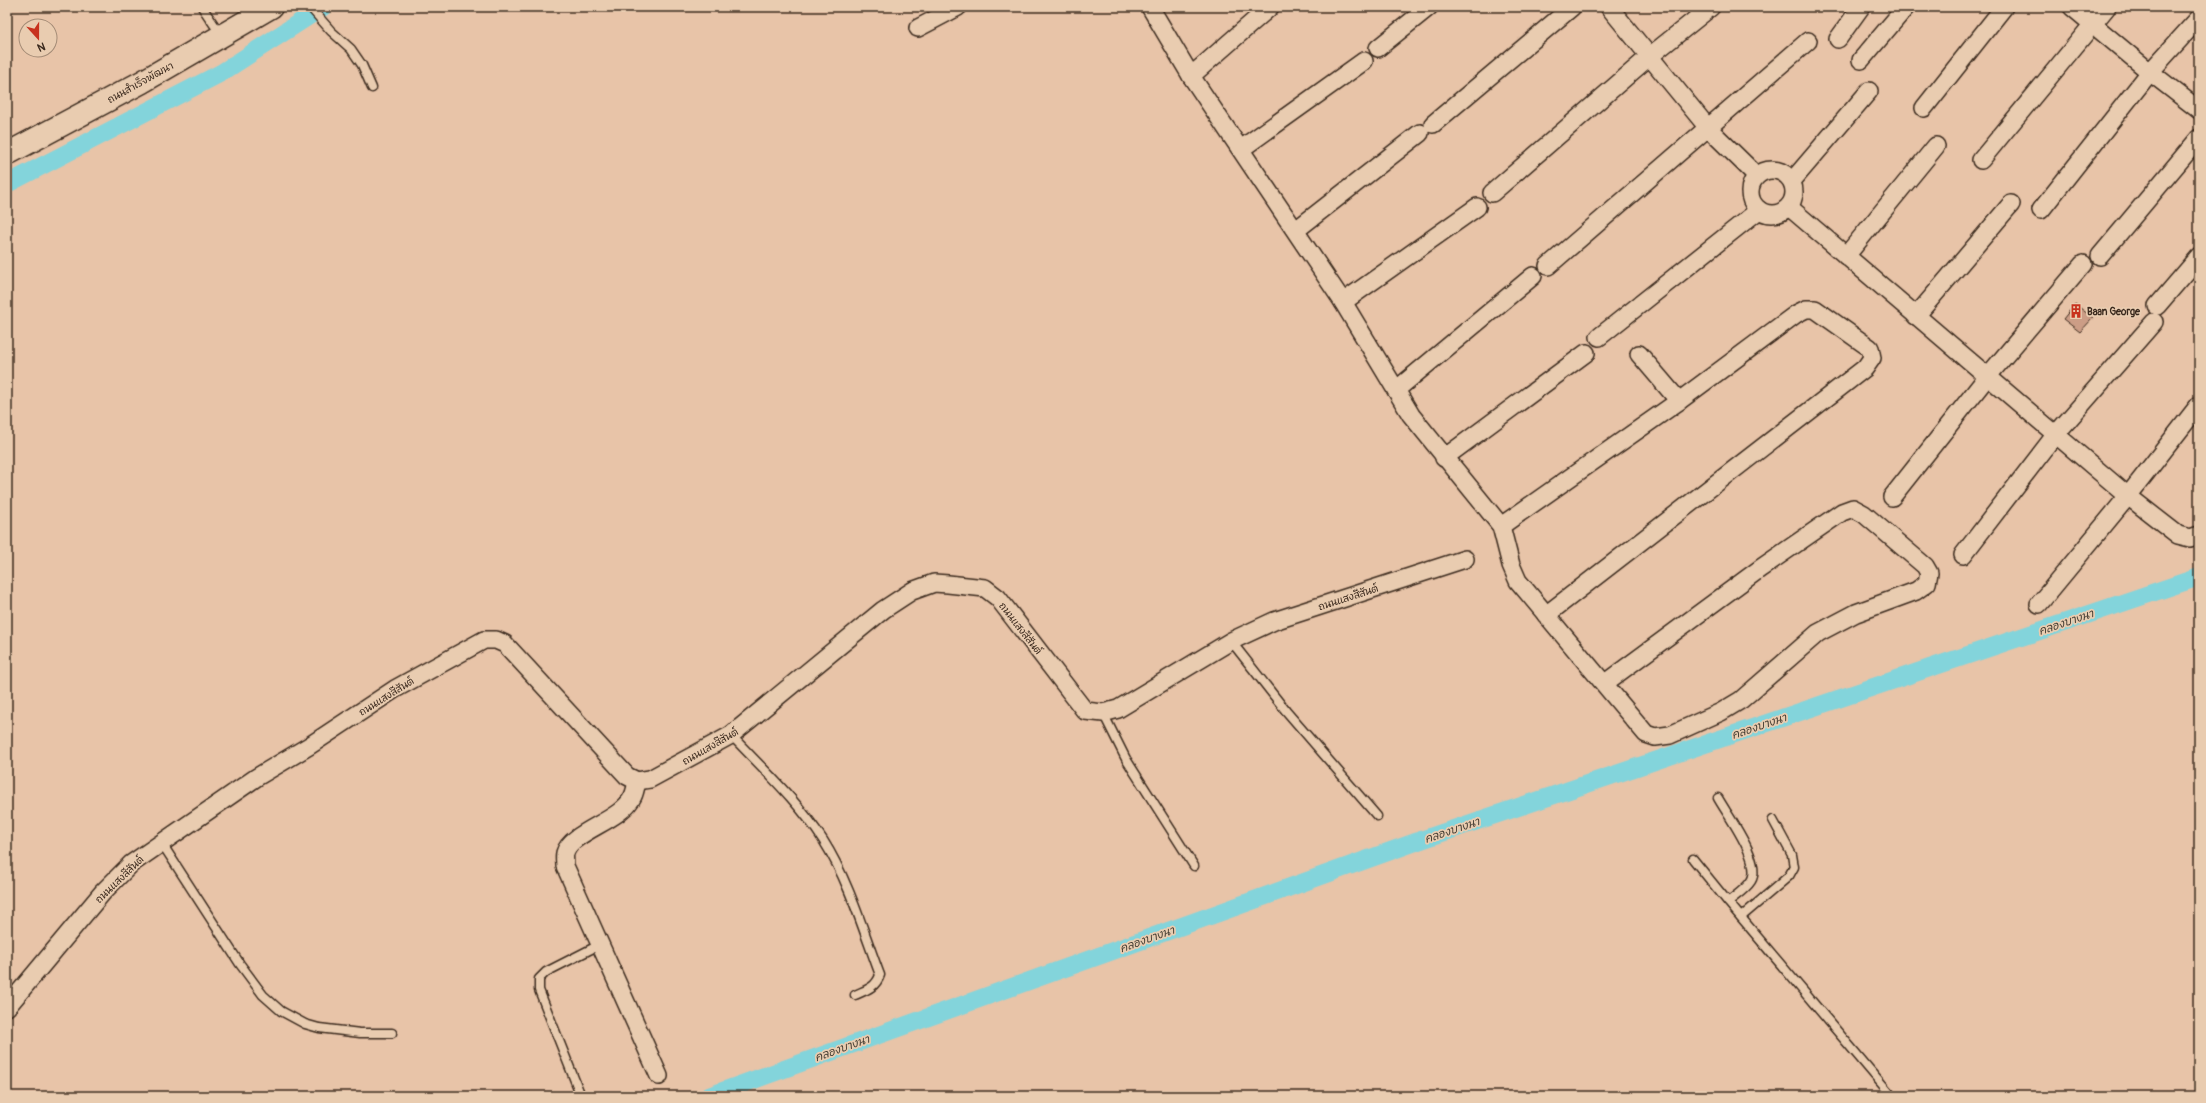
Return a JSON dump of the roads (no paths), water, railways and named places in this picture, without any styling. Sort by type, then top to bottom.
[{"type":"street","name":"ถนนสำเร็จพัฒนา","points":[[7,154],[142,82],[271,7]]},
{"type":"street","points":[[918,28],[958,7]]},
{"type":"street","points":[[1150,7],[1191,76],[1343,302],[1411,415],[1444,458],[1501,526],[1511,565],[1518,582],[1646,734],[1655,737],[1670,735],[1741,700],[1818,633],[1856,613],[1916,591],[1927,583],[1929,573],[1925,566],[1864,514],[1853,508],[1842,512],[1761,568],[1605,684]]},
{"type":"street","points":[[1191,76],[1270,7]]},
{"type":"street","points":[[1378,48],[1429,7]]},
{"type":"street","points":[[1296,230],[1427,129],[1572,7]]},
{"type":"street","points":[[1609,7],[1709,129],[1756,175]]},
{"type":"street","points":[[1492,193],[1650,56],[1711,7]]},
{"type":"street","points":[[1838,39],[1861,7]]},
{"type":"street","points":[[1861,60],[1906,7]]},
{"type":"street","points":[[1924,108],[2004,7]]},
{"type":"street","points":[[2072,7],[2150,72],[2199,110]]},
{"type":"street","points":[[1980,160],[2107,7]]},
{"type":"street","points":[[2041,210],[2150,72],[2199,18]]},
{"type":"street","points":[[1548,266],[1709,129],[1808,41]]},
{"type":"street","points":[[1241,149],[1364,61]]},
{"type":"street","points":[[1792,181],[1870,91]]},
{"type":"street","points":[[2100,256],[2199,138]]},
{"type":"street","points":[[1846,256],[1936,146]]},
{"type":"street","points":[[1774,169],[1782,171],[1792,181],[1795,195],[1789,207],[1784,211],[1771,214],[1759,210],[1753,203],[1750,195],[1750,187],[1756,175],[1767,170],[1774,169]]},
{"type":"street","points":[[1916,316],[2011,204]]},
{"type":"street","points":[[1343,302],[1477,207]]},
{"type":"street","points":[[1789,207],[2128,496],[2178,535],[2190,538],[2199,534]]},
{"type":"street","points":[[1599,337],[1759,210]]},
{"type":"street","points":[[2157,306],[2199,257]]},
{"type":"street","points":[[1892,497],[1987,377],[2083,264]]},
{"type":"street","points":[[1396,390],[1533,276]]},
{"type":"street","points":[[1501,526],[1679,401],[1796,314],[1806,309],[1815,309],[1870,348],[1872,358],[1865,368],[1546,615]]},
{"type":"street","points":[[1963,555],[2056,434],[2154,322]]},
{"type":"street","points":[[1444,458],[1586,353]]},
{"type":"street","points":[[1639,354],[1679,401]]},
{"type":"street","points":[[2039,604],[2128,496],[2199,405]]},
{"type":"street","name":"ถนนแสงสีสันต์","points":[[7,1007],[103,892],[131,864],[160,842],[257,777],[309,746],[395,689],[475,644],[489,639],[505,644],[627,776],[637,781],[650,779],[731,735],[883,610],[912,591],[934,583],[985,588],[998,598],[1085,711],[1103,713],[1118,709],[1231,641],[1274,621],[1465,559]]},
{"type":"street","points":[[637,781],[633,796],[628,804],[619,812],[572,842],[565,853],[565,866],[659,1076]]},
{"type":"lane","points":[[202,7],[222,36]]},
{"type":"lane","points":[[310,7],[331,32],[351,49],[362,66],[372,88]]},
{"type":"lane","points":[[1231,641],[1286,711],[1377,816]]},
{"type":"lane","points":[[1103,713],[1126,759],[1194,866]]},
{"type":"lane","points":[[731,735],[790,796],[810,821],[839,870],[880,974],[875,985],[855,995]]},
{"type":"lane","points":[[1718,798],[1750,854],[1754,871],[1750,882],[1728,902]]},
{"type":"lane","points":[[1741,917],[1790,876],[1794,867],[1792,855],[1773,820]]},
{"type":"lane","points":[[160,842],[240,964],[263,995],[281,1011],[305,1024],[319,1028],[360,1033],[392,1033]]},
{"type":"lane","points":[[1693,859],[1892,1096]]},
{"type":"lane","points":[[581,1096],[539,990],[539,979],[546,972],[601,944]]},
{"type":"waterway","points":[[7,184],[221,73],[323,7]]},
{"type":"waterway","name":"คลองบางนา","points":[[709,1096],[1424,839],[2199,577]]},
{"type":"place","name":"Baan George","points":[[2076,311]]}]
